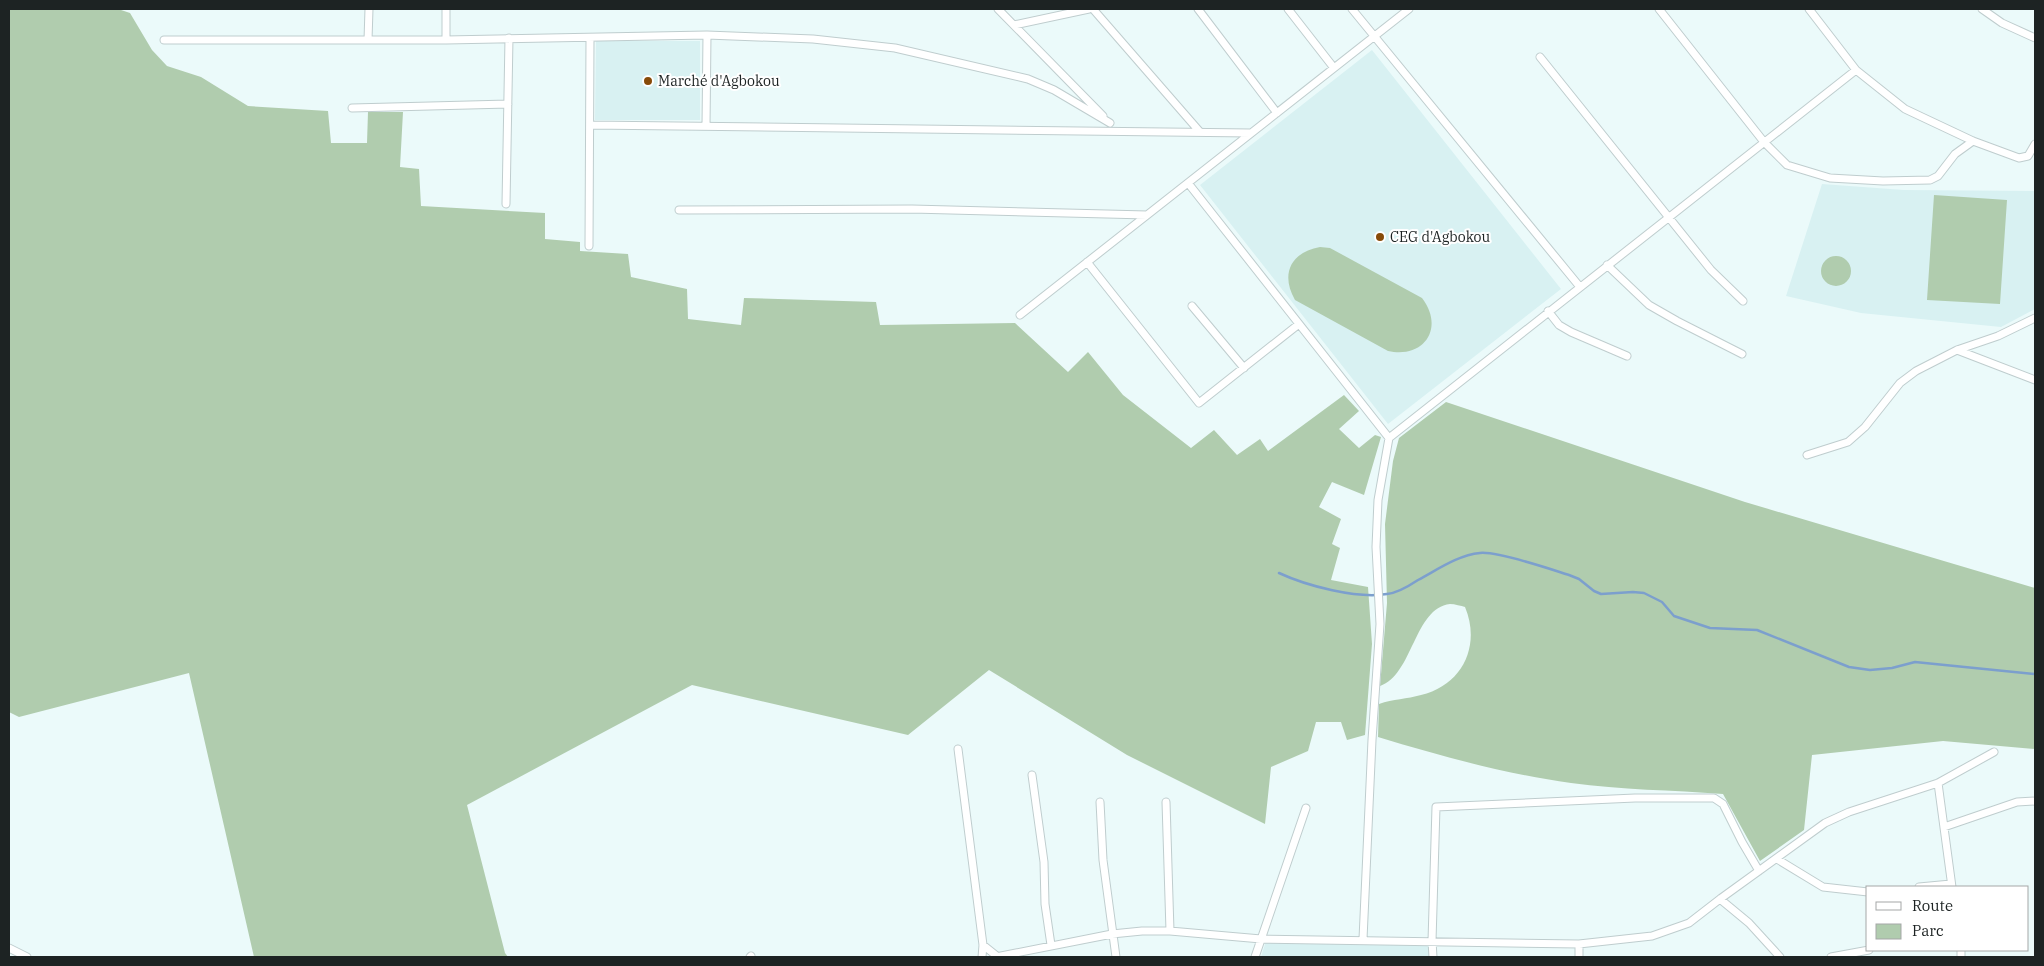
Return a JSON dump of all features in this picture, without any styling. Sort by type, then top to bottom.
[{"type":"street","points":[[368,40],[369,9]]},
{"type":"street","points":[[446,9],[446,40]]},
{"type":"street","points":[[998,9],[1117,131]]},
{"type":"street","points":[[1014,25],[1091,9],[1200,132]]},
{"type":"street","points":[[1198,9],[1277,113]]},
{"type":"street","points":[[1288,9],[1334,68]]},
{"type":"street","points":[[1352,9],[1580,287]]},
{"type":"street","points":[[1020,316],[1409,9]]},
{"type":"street","points":[[1659,9],[1782,162],[1804,171],[1830,178],[1882,181],[1935,179],[1955,154],[1973,141]]},
{"type":"street","points":[[1809,9],[1856,70],[1905,109],[1973,141],[2019,158],[2028,156],[2035,144]]},
{"type":"street","points":[[1982,9],[2002,23],[2035,38]]},
{"type":"street","points":[[164,40],[446,40],[707,35],[813,39],[895,48],[1038,82],[1110,123]]},
{"type":"street","points":[[706,126],[707,35]]},
{"type":"street","points":[[506,204],[509,38]]},
{"type":"street","points":[[589,246],[590,38]]},
{"type":"street","points":[[1540,57],[1711,270],[1743,300]]},
{"type":"street","points":[[1363,939],[1380,602],[1376,547],[1378,500],[1389,438],[1856,70]]},
{"type":"street","points":[[352,108],[508,104]]},
{"type":"street","points":[[590,124],[1251,133]]},
{"type":"street","points":[[1188,183],[1389,438]]},
{"type":"street","points":[[679,210],[912,209],[1148,214]]},
{"type":"street","points":[[1087,262],[1200,403],[1299,324]]},
{"type":"street","points":[[1607,265],[1649,305],[1742,354]]},
{"type":"street","points":[[1192,306],[1244,368]]},
{"type":"street","points":[[1548,311],[1559,325],[1571,332],[1627,356]]},
{"type":"street","points":[[1807,454],[1848,442],[1856,436],[1908,377],[1957,350],[1998,336],[2035,318]]},
{"type":"street","points":[[1957,350],[2035,380]]},
{"type":"street","points":[[958,749],[983,945],[982,957]]},
{"type":"street","points":[[983,945],[997,957],[1112,934],[1170,931],[1261,939],[1363,939],[1579,944],[1652,936],[1675,929],[1700,916],[1720,898],[1825,823],[1849,812],[1938,783],[1994,752]]},
{"type":"street","points":[[1032,775],[1044,862],[1045,904],[1051,945]]},
{"type":"street","points":[[1938,783],[1952,886]]},
{"type":"street","points":[[1433,957],[1436,808],[1635,798],[1714,798],[1723,804],[1742,842],[1760,871]]},
{"type":"street","points":[[1944,827],[2017,802],[2035,801]]},
{"type":"street","points":[[1100,802],[1101,838],[1116,957]]},
{"type":"street","points":[[1166,802],[1170,931]]},
{"type":"street","points":[[1256,957],[1306,808]]},
{"type":"street","points":[[1777,859],[1823,887],[1866,892]]},
{"type":"street","points":[[1720,898],[1749,923],[1780,957]]},
{"type":"street","points":[[1579,944],[1579,957]]},
{"type":"street","points":[[9,948],[27,957]]},
{"type":"street","points":[[1831,957],[1866,951]]},
{"type":"shaded area","name":"Marché d'Agbokou","points":[[596,41],[700,41],[700,120],[595,120]]},
{"type":"shaded area","name":"CEG d'Agbokou","points":[[1372,50],[1561,289],[1388,424],[1200,185]]},
{"type":"shaded area","points":[[1822,184],[1904,190],[2035,191],[2035,309],[2001,327],[1861,313],[1786,296]]},
{"type":"shaded area","points":[[1266,941],[1428,943],[1431,957],[1261,957]]},
{"type":"green space","points":[[9,9],[118,9],[130,13],[152,50],[167,66],[201,77],[248,106],[328,111],[331,143],[367,143],[368,112],[403,112],[400,167],[419,169],[421,206],[545,213],[545,239],[580,242],[580,251],[628,254],[631,277],[687,289],[688,319],[741,325],[744,298],[876,302],[880,325],[1015,323],[1068,372],[1088,352],[1123,395],[1191,448],[1214,430],[1237,455],[1260,439],[1268,451],[1344,395],[1359,411],[1339,429],[1359,448],[1375,435],[1381,437],[1364,495],[1332,482],[1319,507],[1341,519],[1332,544],[1340,548],[1331,580],[1368,587],[1372,644],[1365,735],[1347,740],[1341,722],[1316,722],[1308,751],[1271,767],[1265,824],[1127,755],[989,670],[908,735],[692,685],[467,805],[505,953],[508,957],[254,957],[189,673],[19,717],[9,712]]},
{"type":"green space","points":[[1934,195],[2007,200],[2000,304],[1927,300]]},
{"type":"green space","points":[[1320,247],[1330,248],[1422,298],[1429,309],[1431,330],[1421,346],[1401,352],[1388,351],[1295,300],[1288,281],[1291,266],[1295,259],[1302,254]]},
{"type":"green space","points":[[1836,256],[1846,261],[1851,271],[1846,281],[1836,286],[1826,281],[1821,271],[1826,261]]},
{"type":"green space","points":[[1446,402],[1745,502],[2035,588],[2035,749],[1943,741],[1812,755],[1804,830],[1760,861],[1723,794],[1609,787],[1546,779],[1473,764],[1378,737],[1379,704],[1436,690],[1458,673],[1465,662],[1469,649],[1471,635],[1465,607],[1450,604],[1438,608],[1421,629],[1400,669],[1391,679],[1380,686],[1387,603],[1385,524],[1393,461],[1399,438]]},
{"type":"waterway","points":[[1279,573],[1318,587],[1347,593],[1361,595],[1387,594],[1403,589],[1456,560],[1472,554],[1488,553],[1524,561],[1569,575],[1579,579],[1601,594],[1644,593],[1662,602],[1674,616],[1710,628],[1757,630],[1849,667],[1870,670],[1892,668],[1915,662],[2035,674]]},
{"type":"place","name":"Marché d'Agbokou","points":[[648,81]]},
{"type":"place","name":"CEG d'Agbokou","points":[[1380,237]]}]
